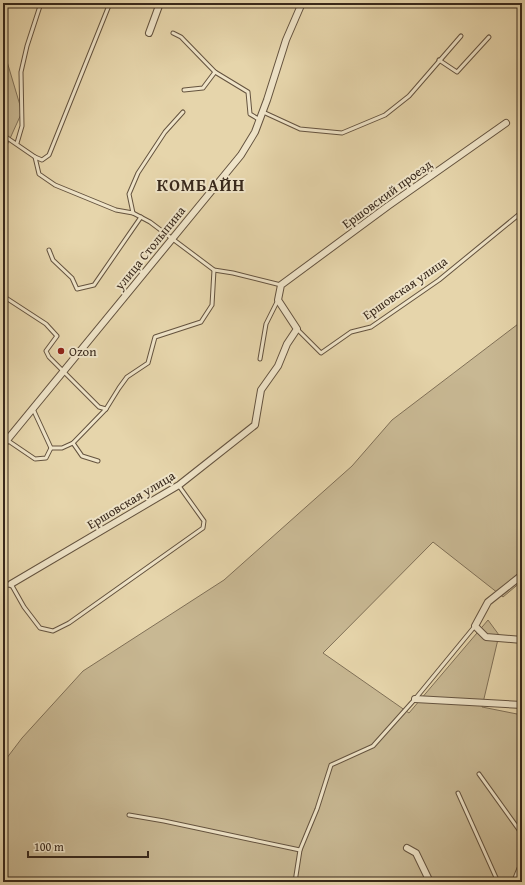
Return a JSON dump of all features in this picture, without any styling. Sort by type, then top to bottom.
[{"type":"street","points":[[149,33],[160,3]]},
{"type":"street","name":"улица Столыпина","points":[[5,443],[241,154],[255,132],[260,120],[286,40],[302,3]]},
{"type":"street","name":"Ершовский проезд","points":[[281,285],[388,206],[506,123]]},
{"type":"street","points":[[281,285],[278,300],[297,330]]},
{"type":"street","name":"Ершовская улица","points":[[12,584],[179,485],[255,425],[261,390],[278,366],[287,344],[297,330]]},
{"type":"street","points":[[522,575],[488,602],[475,626],[486,637],[522,640]]},
{"type":"street","points":[[415,699],[522,705]]},
{"type":"street","points":[[407,848],[416,853],[430,882]]},
{"type":"street","points":[[515,882],[522,865]]},
{"type":"lane","points":[[17,143],[22,126],[21,72],[27,46],[42,3]]},
{"type":"lane","points":[[3,134],[42,160],[49,155],[110,3]]},
{"type":"lane","points":[[173,33],[215,72],[248,92],[250,114],[260,120]]},
{"type":"lane","points":[[263,112],[300,129],[342,133],[385,115],[409,96],[460,36]]},
{"type":"lane","points":[[440,60],[457,72],[489,37]]},
{"type":"lane","points":[[184,90],[203,88],[215,72]]},
{"type":"lane","points":[[133,214],[129,194],[138,173],[166,132],[183,112]]},
{"type":"lane","points":[[35,156],[39,174],[55,185],[116,210],[141,217],[150,222],[214,270],[233,273],[281,285]]},
{"type":"lane","name":"Ершовская улица","points":[[297,330],[321,353],[351,332],[371,327],[439,280],[522,212]]},
{"type":"lane","points":[[50,250],[53,260],[72,278],[77,289],[94,285],[141,217]]},
{"type":"lane","points":[[51,448],[62,448],[73,443],[106,409],[127,376],[148,363],[154,336],[200,322],[212,305],[214,270]]},
{"type":"lane","points":[[3,296],[46,324],[57,336],[46,351],[49,357],[99,407],[106,409]]},
{"type":"lane","points":[[260,360],[266,324],[278,300]]},
{"type":"lane","points":[[33,409],[51,448]]},
{"type":"lane","points":[[5,443],[35,459],[46,458],[51,448]]},
{"type":"lane","points":[[73,443],[82,456],[98,461]]},
{"type":"lane","points":[[3,587],[12,584],[24,607],[40,628],[53,632],[69,623],[203,528],[204,521],[179,485]]},
{"type":"lane","points":[[295,882],[300,850],[317,809],[331,765],[373,746],[415,699],[475,626]]},
{"type":"lane","points":[[479,774],[522,834]]},
{"type":"lane","points":[[458,792],[498,882]]},
{"type":"lane","points":[[129,816],[164,821],[300,850]]},
{"type":"shaded area","points":[[3,48],[22,112],[3,154]]},
{"type":"shaded area","points":[[522,321],[522,581],[503,597],[433,542],[323,653],[409,713],[488,620],[499,635],[482,707],[522,715],[522,882],[3,882],[3,763],[22,738],[83,671],[224,580],[352,466],[392,420]]},
{"type":"place","name":"Ozon","points":[[61,351]]},
{"type":"district","name":"КОМБАЙН","points":[[201,184]]}]
